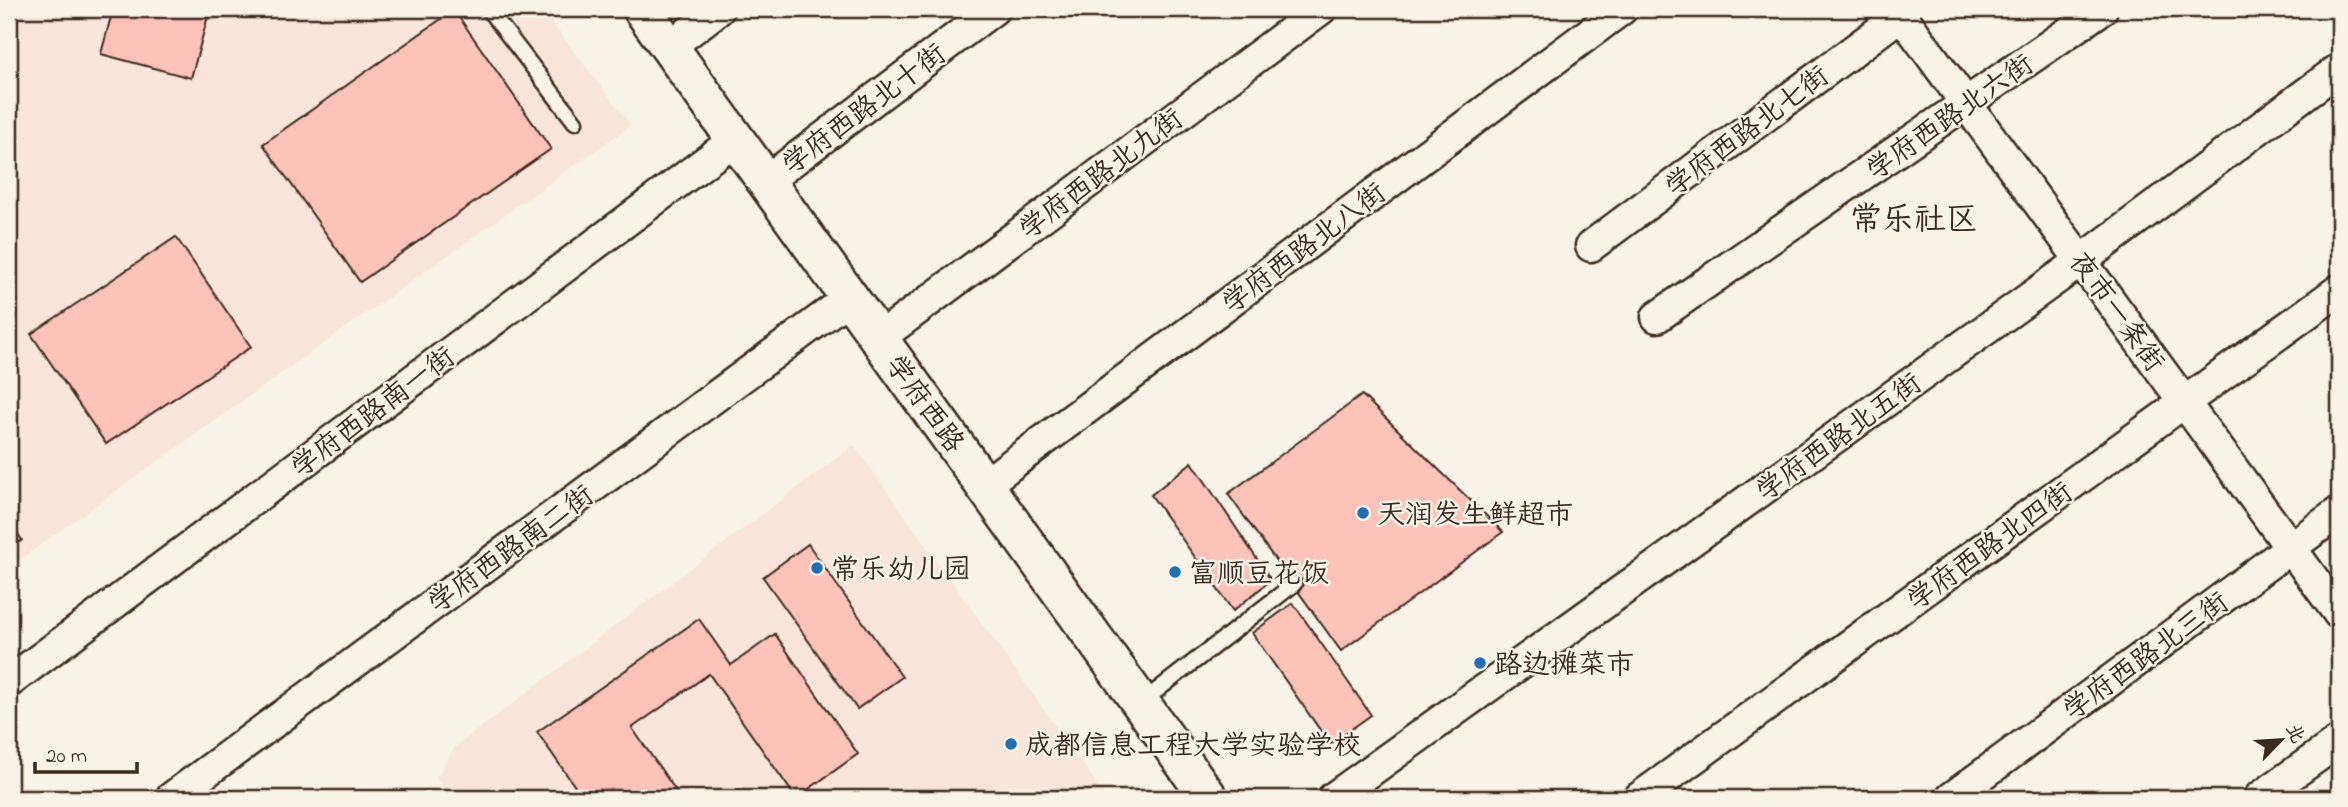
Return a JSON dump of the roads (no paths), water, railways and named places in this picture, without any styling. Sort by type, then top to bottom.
[{"type":"street","name":"学府西路","points":[[642,9],[1209,798]]},
{"type":"street","points":[[669,47],[719,9]]},
{"type":"street","name":"学府西路北十街","points":[[766,181],[994,9]]},
{"type":"street","name":"学府西路北九街","points":[[878,338],[1321,9]]},
{"type":"street","name":"学府西路北八街","points":[[984,485],[1622,9]]},
{"type":"street","name":"学府西路北六街","points":[[1657,317],[2102,9]]},
{"type":"street","name":"夜市一条街","points":[[1899,12],[2339,614]]},
{"type":"street","name":"学府西路北七街","points":[[1591,246],[1899,12]]},
{"type":"street","name":"学府西路北五街","points":[[1333,798],[2081,261],[2339,69]]},
{"type":"street","name":"学府西路南一街","points":[[9,682],[736,139]]},
{"type":"street","name":"学府西路北四街","points":[[1639,798],[2339,290]]},
{"type":"street","name":"学府西路南二街","points":[[171,798],[849,298]]},
{"type":"street","name":"学府西路北三街","points":[[1951,798],[2339,512]]},
{"type":"street","points":[[2259,798],[2339,741]]},
{"type":"lane","points":[[488,9],[575,122]]},
{"type":"lane","points":[[1141,703],[1294,584]]},
{"type":"place","name":"天润发生鲜超市","points":[[1363,513]]},
{"type":"place","name":"常乐幼儿园","points":[[817,568]]},
{"type":"place","name":"富顺豆花饭","points":[[1175,572]]},
{"type":"place","name":"路边摊菜市","points":[[1480,663]]},
{"type":"place","name":"成都信息工程大学实验学校","points":[[1011,744]]},
{"type":"district","name":"常乐社区","points":[[1914,218]]}]
